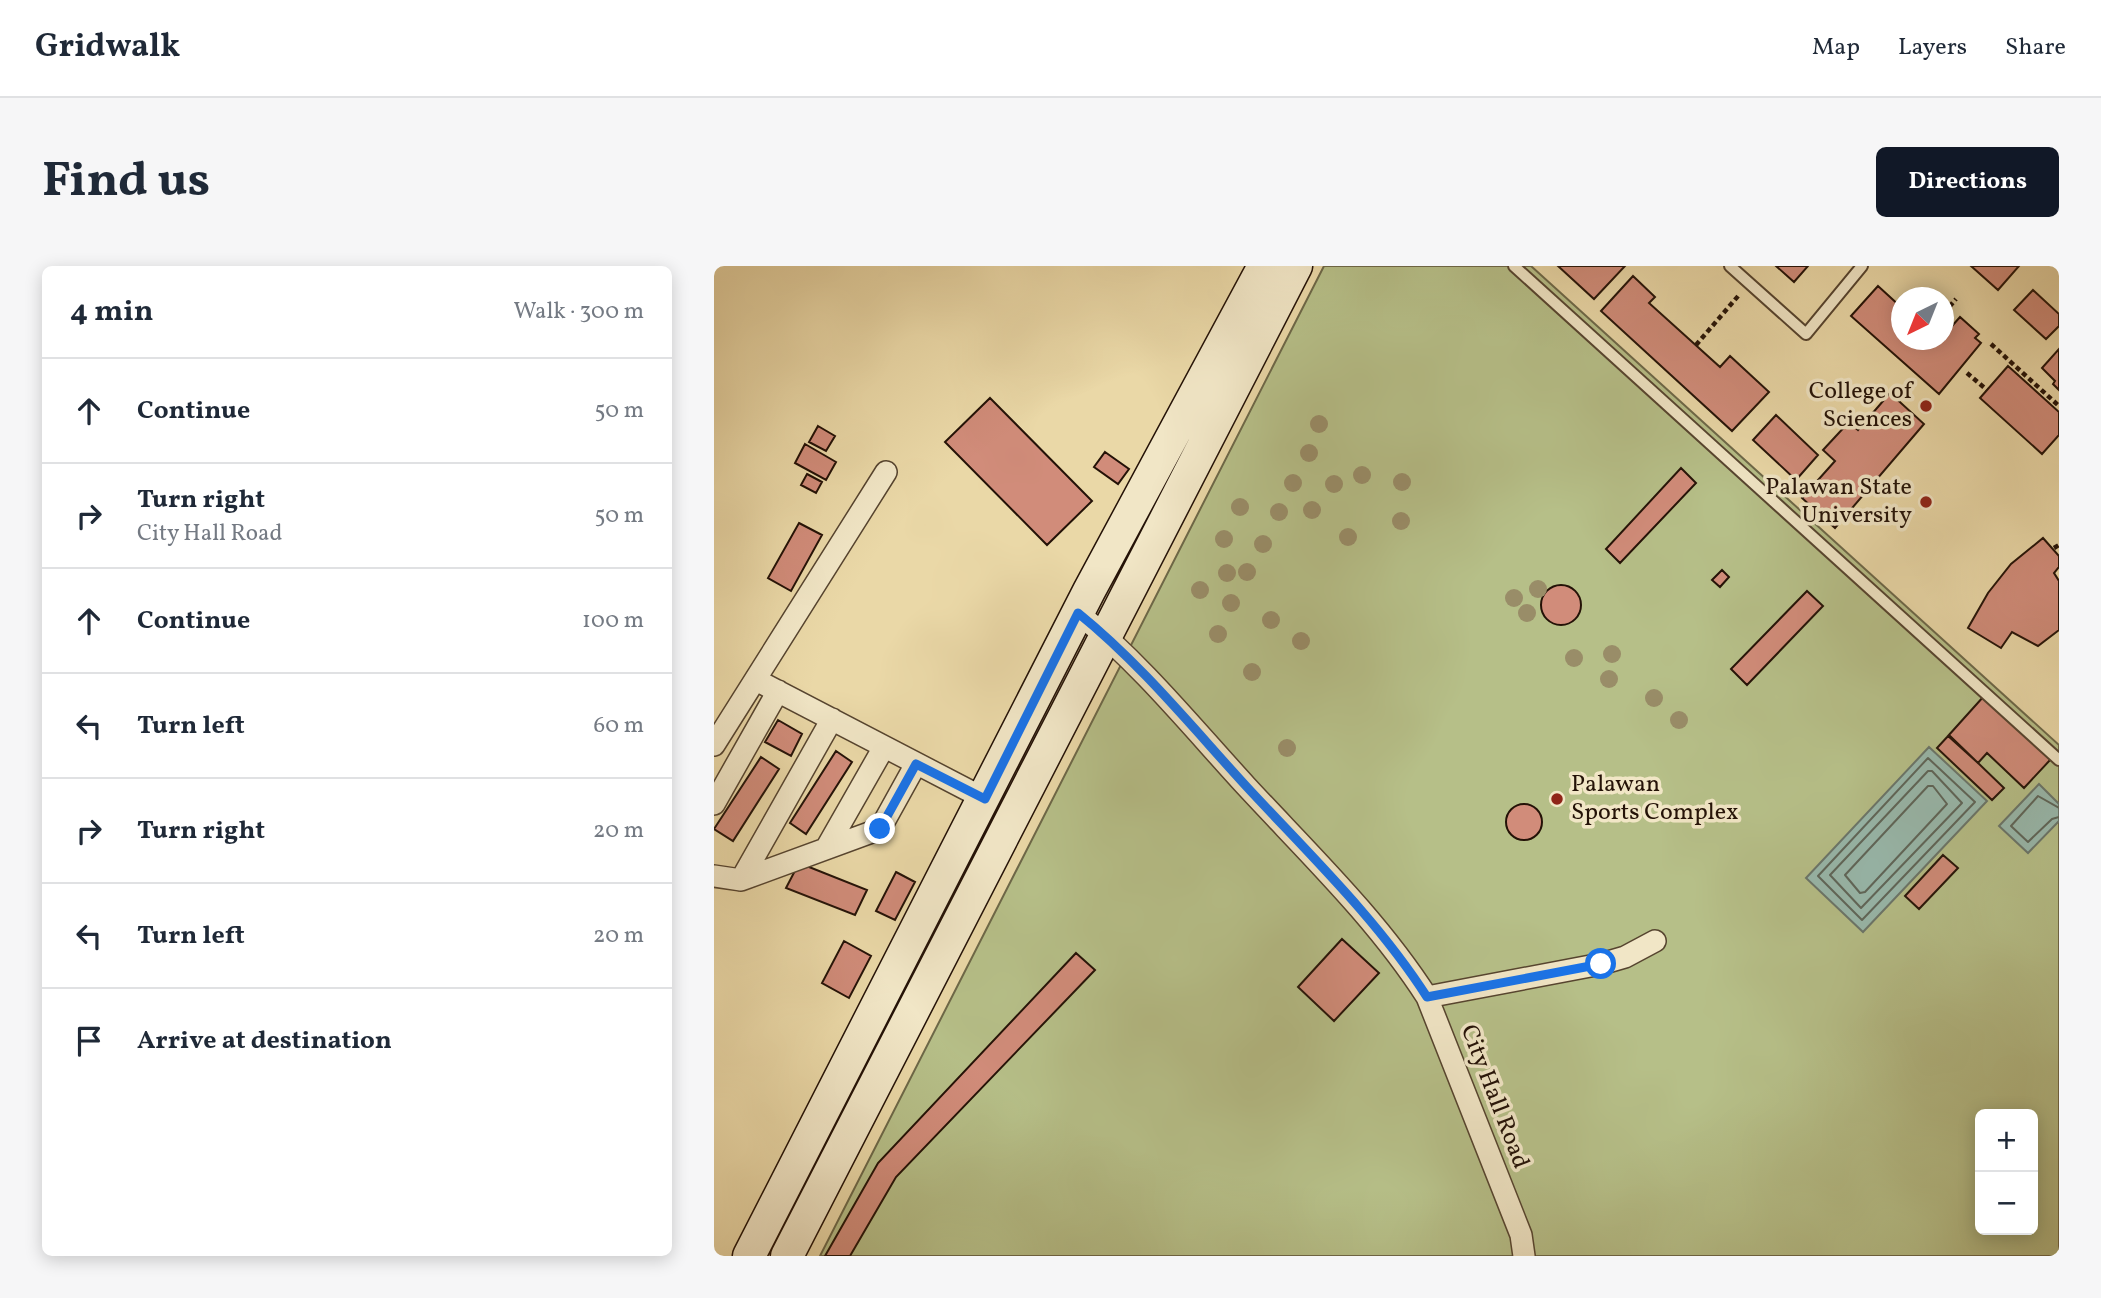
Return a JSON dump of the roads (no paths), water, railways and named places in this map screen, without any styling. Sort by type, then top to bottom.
[{"type":"street","points":[[749,1256],[1078,613],[1264,266]]},
{"type":"street","points":[[787,1256],[1296,266]]},
{"type":"street","points":[[714,745],[886,472]]},
{"type":"street","name":"City Hall Road","points":[[1078,613],[1105,635],[1321,867],[1401,959],[1427,997],[1521,1236],[1524,1256]]},
{"type":"street","points":[[756,680],[985,799]]},
{"type":"street","points":[[714,804],[778,691]]},
{"type":"street","points":[[741,880],[832,719]]},
{"type":"street","points":[[827,846],[884,747]]},
{"type":"street","points":[[714,876],[741,880],[827,846],[880,829],[916,764]]},
{"type":"street","points":[[1427,997],[1601,964],[1625,957],[1655,941]]},
{"type":"lane","points":[[1514,266],[2059,760]]},
{"type":"lane","points":[[1730,266],[1807,334],[1862,266]]},
{"type":"water","points":[[1929,747],[1987,801],[1863,932],[1806,878]]},
{"type":"water","points":[[2039,784],[2059,804],[2059,821],[2028,853],[1999,826]]},
{"type":"place","name":"College of Sciences","points":[[1926,406]]},
{"type":"place","name":"Palawan State University","points":[[1926,502]]},
{"type":"place","name":"Palawan Sports Complex","points":[[1557,799]]}]
